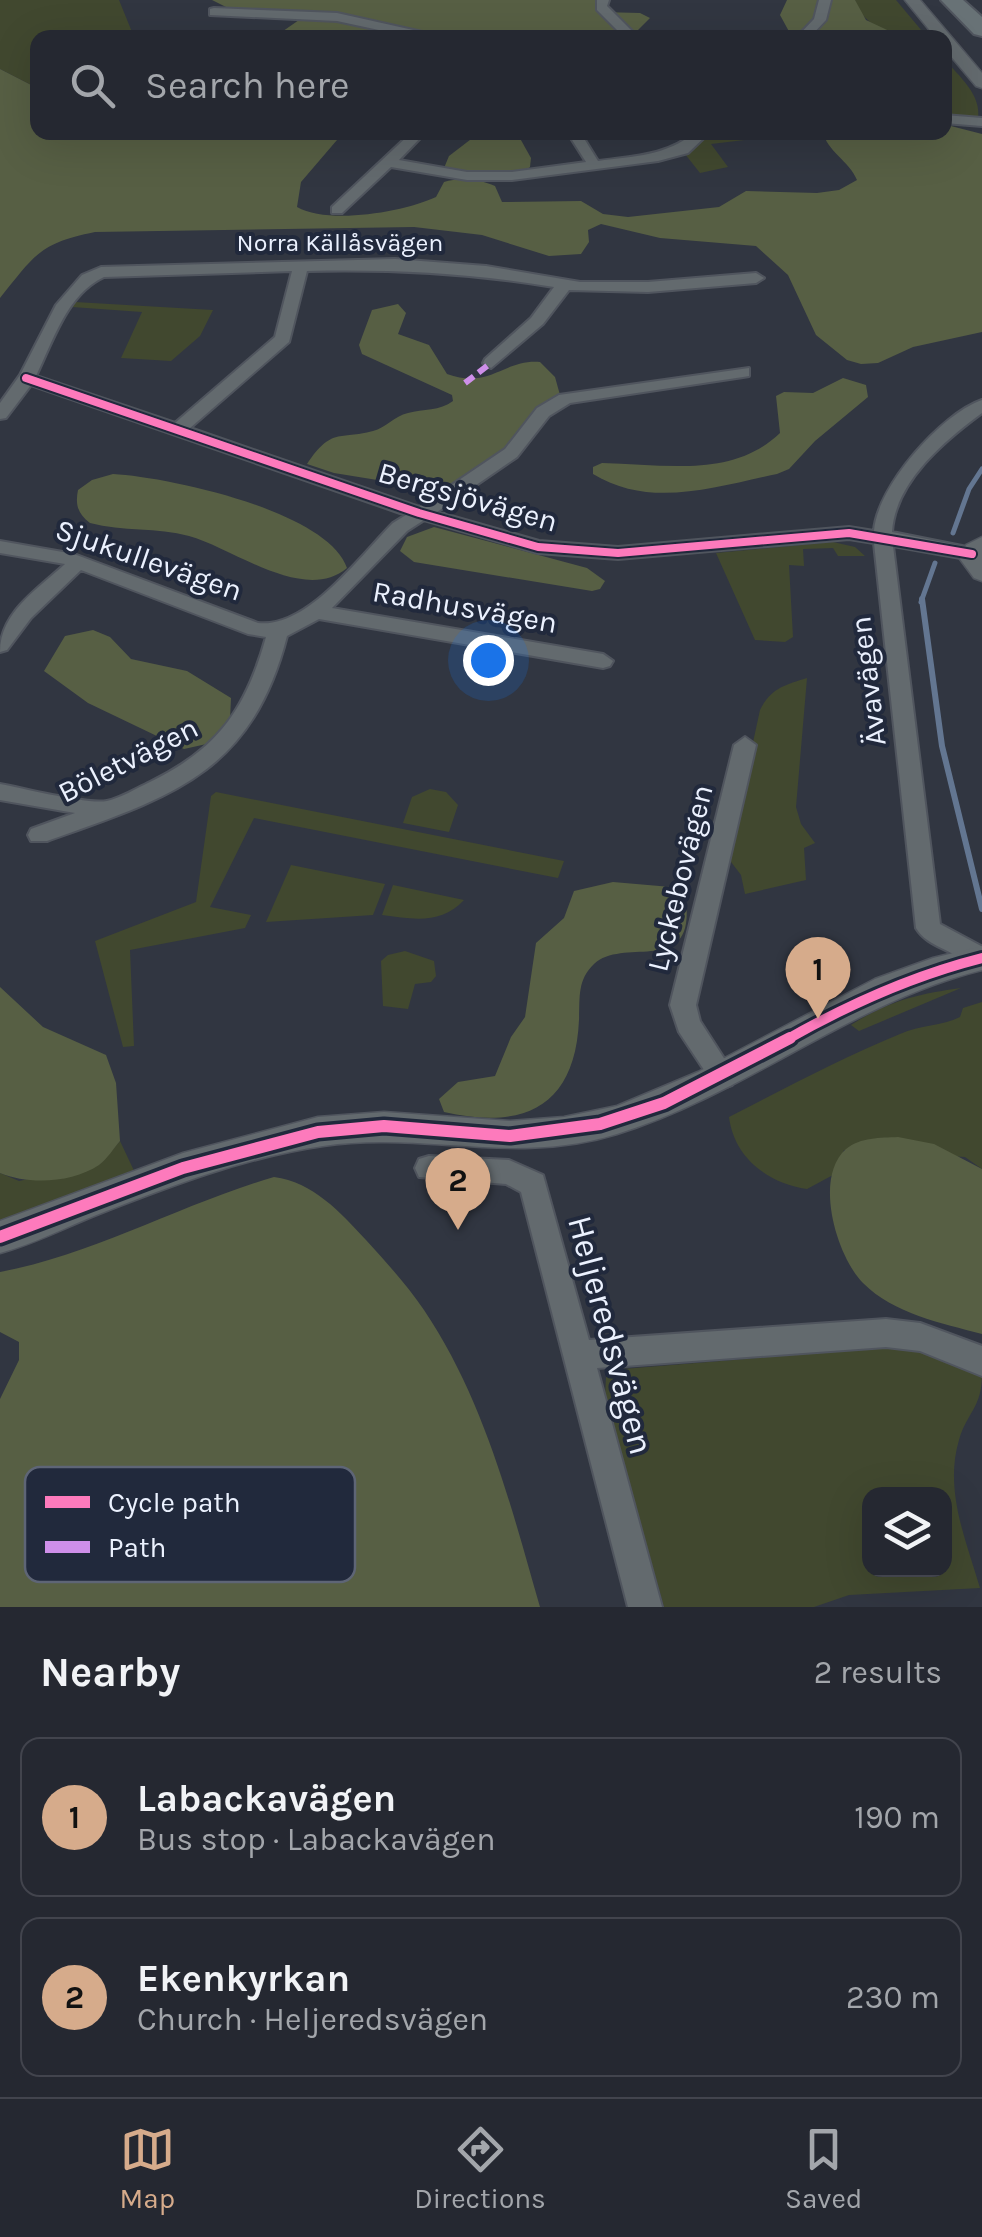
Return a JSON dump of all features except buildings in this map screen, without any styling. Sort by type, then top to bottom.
[{"type":"highway","points":[[951,0],[982,29]]},
{"type":"street","points":[[603,0],[601,7],[606,16],[623,30]]},
{"type":"street","points":[[810,30],[820,20],[825,0]]},
{"type":"street","points":[[912,0],[937,30]]},
{"type":"street","points":[[214,12],[337,17],[398,30]]},
{"type":"street","points":[[952,47],[982,82]]},
{"type":"street","points":[[952,120],[982,122]]},
{"type":"street","points":[[337,210],[411,140]]},
{"type":"street","points":[[578,140],[595,166]]},
{"type":"street","points":[[388,162],[446,174],[497,177],[673,154],[697,140]]},
{"type":"street","points":[[178,430],[282,339],[301,265]]},
{"type":"street","name":"Norra Källåsvägen","points":[[0,414],[26,378],[80,283],[92,274],[301,265],[443,266],[565,284],[648,287],[756,278]]},
{"type":"street","points":[[491,363],[537,321],[565,284]]},
{"type":"street","points":[[278,632],[317,612],[389,537],[511,452],[543,412],[558,402],[744,372]]},
{"type":"street","name":"Bergsjövägen","points":[[26,378],[419,513],[538,547],[591,553],[650,552],[802,534],[884,536],[979,557]]},
{"type":"street","name":"Ävavägen","points":[[980,959],[966,946],[928,928],[884,518],[901,485],[939,440],[982,405]]},
{"type":"street","name":"Sjukullevägen","points":[[0,547],[78,562],[255,629],[278,632]]},
{"type":"street","points":[[0,645],[24,613],[78,562]]},
{"type":"street","name":"Radhusvägen","points":[[317,612],[603,661]]},
{"type":"street","name":"Böletvägen","points":[[39,836],[108,810],[192,768],[234,734],[274,649],[278,632]]},
{"type":"street","name":"Lyckebovägen","points":[[723,1077],[688,1024],[683,1005],[745,745]]},
{"type":"street","points":[[0,792],[108,810]]},
{"type":"street","points":[[0,1237],[188,1165],[264,1143],[354,1128],[503,1136],[571,1130],[664,1104],[723,1077],[818,1019],[882,989],[980,959]]},
{"type":"street","name":"Heljeredsvägen","points":[[429,1168],[509,1172],[533,1184],[645,1607]]},
{"type":"street","points":[[578,1354],[886,1333],[920,1337],[982,1360]]},
{"type":"green space","points":[[0,0],[119,0],[131,30],[30,30],[30,84],[0,69]]},
{"type":"green space","points":[[212,0],[598,0],[595,5],[600,12],[640,13],[650,18],[638,30],[285,30],[299,20],[234,11]]},
{"type":"green space","points":[[787,0],[855,0],[866,20],[887,30],[788,30],[780,15]]},
{"type":"green space","points":[[855,0],[896,0],[921,30],[887,30],[859,10]]},
{"type":"green space","points":[[952,68],[973,94],[978,119],[952,117]]},
{"type":"green space","points":[[0,69],[30,84],[30,140],[337,140],[301,182],[297,207],[328,215],[405,207],[436,197],[444,182],[463,179],[495,186],[502,202],[581,201],[603,214],[628,217],[719,207],[746,191],[817,193],[839,190],[857,180],[826,140],[952,140],[952,126],[982,134],[982,332],[913,347],[878,363],[847,360],[816,335],[788,275],[756,246],[660,238],[601,224],[588,230],[589,242],[581,254],[549,256],[482,235],[414,227],[95,232],[61,241],[39,253],[0,298]]},
{"type":"green space","points":[[470,140],[521,140],[531,158],[530,167],[524,172],[467,172],[444,168],[449,156]]},
{"type":"green space","points":[[704,140],[745,140],[711,144],[728,167],[700,173],[685,154]]},
{"type":"green space","points":[[75,302],[213,310],[200,336],[171,361],[121,358],[142,312],[72,307]]},
{"type":"green space","points":[[398,304],[406,313],[398,334],[429,345],[447,374],[474,378],[527,362],[540,362],[555,377],[560,395],[535,428],[445,491],[334,473],[307,464],[330,440],[373,431],[403,415],[453,401],[452,395],[362,354],[359,345],[372,310]]},
{"type":"green space","points":[[843,378],[866,385],[868,397],[815,441],[789,469],[777,474],[707,489],[660,493],[615,485],[593,474],[593,467],[602,463],[696,466],[741,457],[780,433],[776,396],[784,392],[813,393]]},
{"type":"green space","points":[[113,474],[206,490],[279,514],[334,548],[347,568],[330,577],[290,577],[189,536],[90,523],[78,509],[78,490],[92,480]]},
{"type":"green space","points":[[434,527],[587,568],[605,581],[600,589],[592,591],[414,562],[400,551],[407,537]]},
{"type":"green space","points":[[833,542],[855,547],[865,556],[838,556],[833,548],[803,549],[804,566],[789,565],[793,637],[785,642],[755,640],[716,553]]},
{"type":"green space","points":[[93,630],[110,637],[131,659],[187,671],[231,698],[230,720],[211,743],[184,749],[88,703],[44,671],[65,636]]},
{"type":"green space","points":[[807,678],[796,807],[801,824],[815,843],[804,848],[806,880],[745,894],[741,875],[728,858],[760,710],[774,692]]},
{"type":"green space","points":[[430,789],[446,792],[458,805],[449,832],[403,823],[412,797]]},
{"type":"green space","points":[[216,792],[564,861],[558,878],[254,818],[210,907],[251,915],[245,928],[130,950],[134,1046],[123,1047],[95,941],[196,902],[211,796]]},
{"type":"green space","points":[[291,865],[385,884],[373,915],[266,922]]},
{"type":"green space","points":[[613,882],[671,887],[685,894],[686,921],[681,937],[671,946],[607,956],[594,964],[580,990],[575,1050],[567,1074],[555,1093],[540,1106],[498,1118],[444,1112],[439,1099],[458,1082],[495,1076],[511,1037],[525,1017],[536,943],[564,918],[574,891]]},
{"type":"green space","points":[[393,885],[464,900],[436,917],[382,915]]},
{"type":"green space","points":[[405,951],[434,961],[436,976],[431,982],[415,984],[408,1009],[383,1006],[381,961]]},
{"type":"green space","points":[[0,987],[43,1027],[106,1055],[116,1083],[120,1141],[102,1163],[88,1171],[50,1180],[0,1173]]},
{"type":"green space","points":[[961,988],[859,1031],[851,1025],[904,1000]]},
{"type":"green space","points":[[982,1002],[982,1169],[965,1157],[844,1150],[833,1175],[807,1189],[779,1181],[745,1156],[729,1117],[856,1053],[908,1031],[953,1020],[960,1017],[963,1008]]},
{"type":"green space","points":[[898,1137],[934,1144],[982,1169],[982,1334],[919,1316],[875,1294],[853,1271],[837,1237],[830,1197],[836,1162],[858,1142]]},
{"type":"green space","points":[[120,1141],[136,1175],[0,1223],[0,1173],[19,1181],[100,1164]]},
{"type":"green space","points":[[274,1177],[313,1192],[356,1229],[424,1310],[463,1380],[494,1454],[540,1607],[0,1607],[0,1399],[19,1360],[19,1342],[0,1332],[0,1272],[70,1253]]},
{"type":"green space","points":[[890,1347],[919,1349],[982,1374],[980,1395],[959,1440],[954,1477],[959,1515],[980,1588],[849,1595],[814,1607],[664,1607],[605,1398],[606,1377],[623,1369]]},
{"type":"waterway","points":[[953,533],[969,489],[982,469]]},
{"type":"waterway","points":[[922,599],[935,563]]},
{"type":"waterway","points":[[922,599],[942,746],[982,909]]},
{"type":"marked path","points":[[465,383],[491,363]]},
{"type":"cycle path","points":[[26,378],[419,513],[538,547],[618,553],[849,533],[972,554]]},
{"type":"cycle path","points":[[0,1237],[183,1168],[250,1147],[318,1132],[384,1126],[510,1136],[564,1131],[617,1120],[710,1082],[886,988],[933,970],[982,958]]},
{"type":"place","name":"Labackavägen","points":[[818,1019]]},
{"type":"place","name":"Ekenkyrkan","points":[[458,1230]]}]
